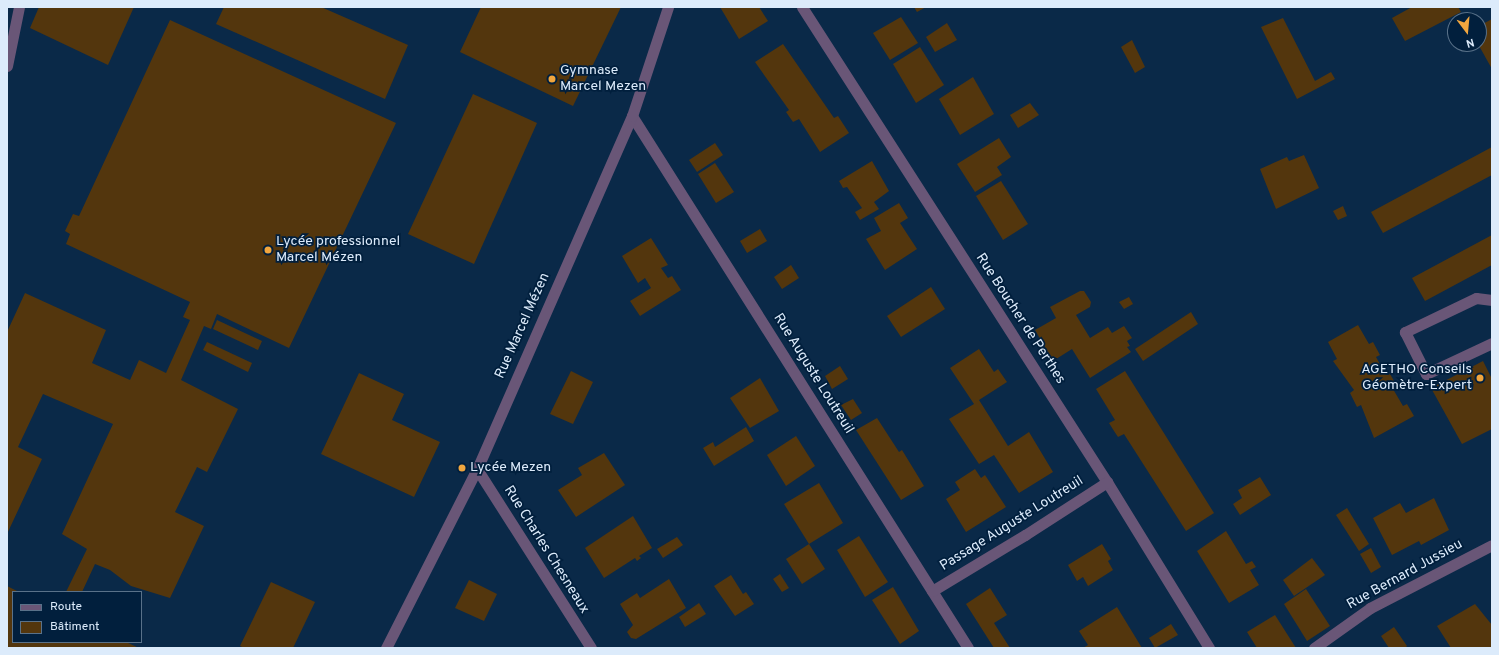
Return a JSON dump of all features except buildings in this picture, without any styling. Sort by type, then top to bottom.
[{"type":"street","points":[[7,66],[18,7]]},
{"type":"street","name":"Rue Marcel Mézen","points":[[386,648],[477,469],[632,116],[668,7]]},
{"type":"street","name":"Rue Boucher de Perthes","points":[[802,7],[1107,482],[1209,648]]},
{"type":"street","name":"Rue Auguste Loutreuil","points":[[632,116],[968,648]]},
{"type":"street","points":[[1492,300],[1476,298],[1405,332],[1426,374],[1492,343]]},
{"type":"street","name":"Rue Charles Chesneaux","points":[[477,469],[590,648]]},
{"type":"street","name":"Passage Auguste Loutreuil","points":[[932,591],[1025,535],[1107,482]]},
{"type":"street","name":"Rue Bernard Jussieu","points":[[1314,648],[1370,608],[1492,545]]},
{"type":"place","name":"Gymnase Marcel Mezen","points":[[552,79]]},
{"type":"place","name":"Lycée professionnel Marcel Mézen","points":[[268,250]]},
{"type":"place","name":"AGETHO Conseils Géomètre-Expert","points":[[1480,378]]},
{"type":"place","name":"Lycée Mezen","points":[[462,468]]}]
